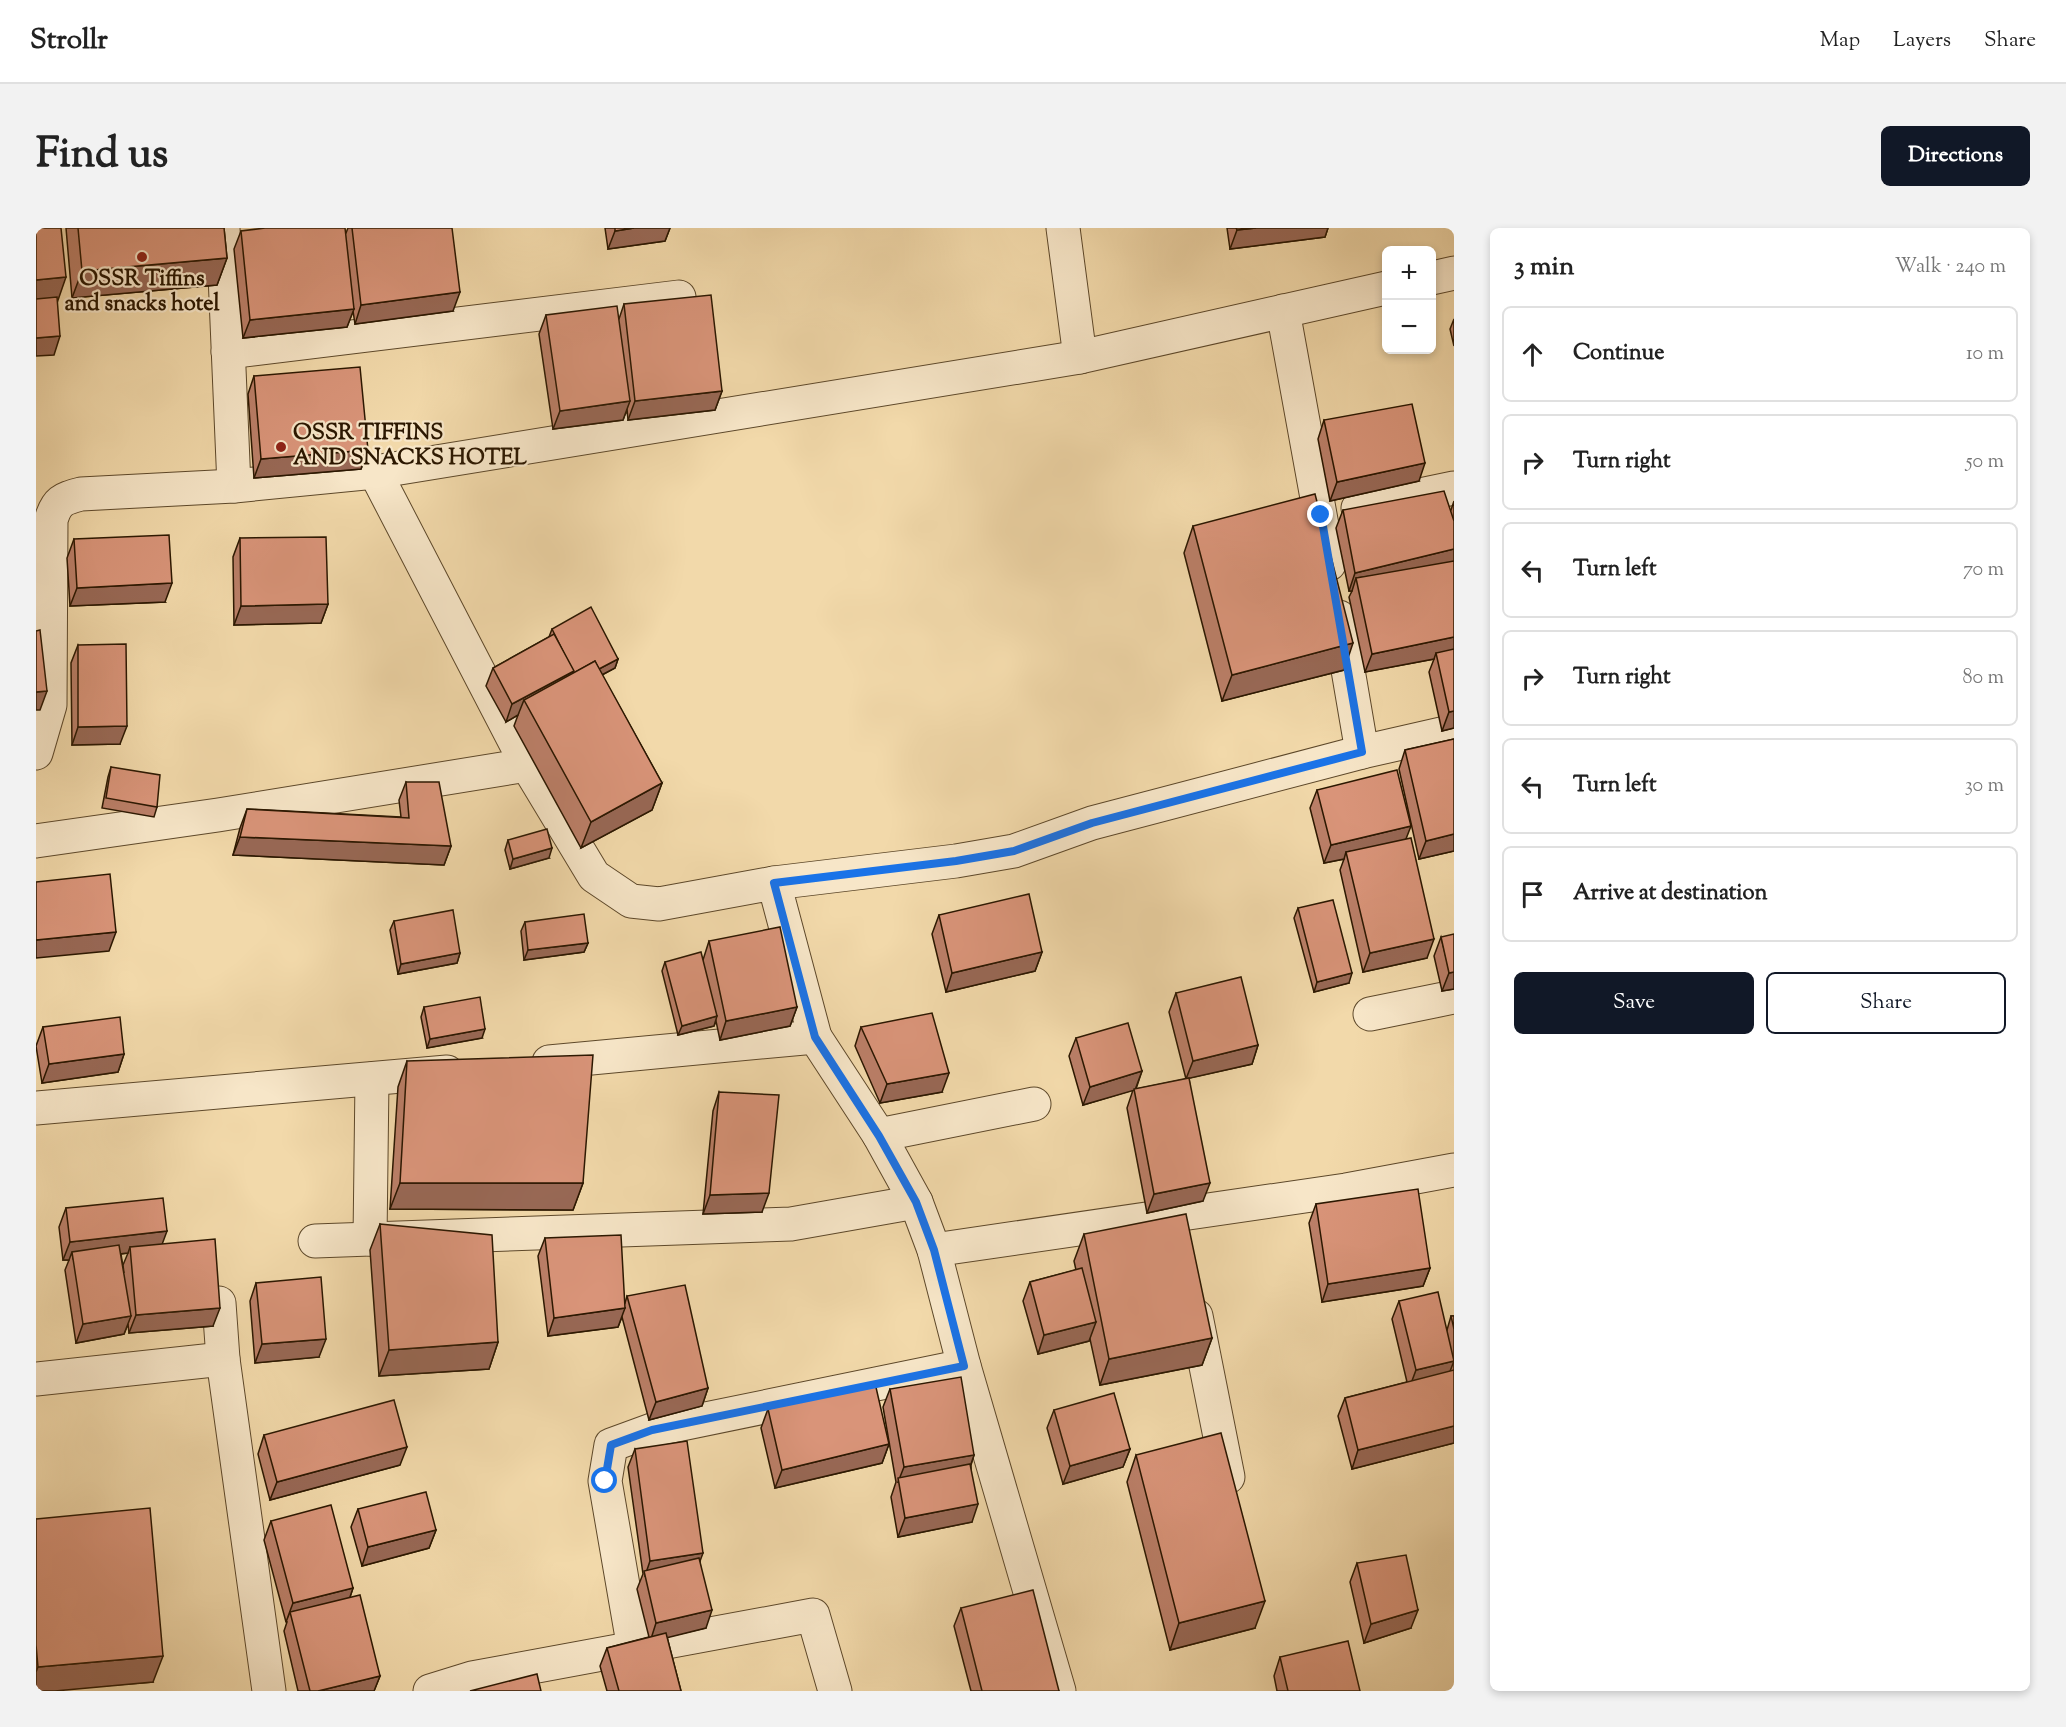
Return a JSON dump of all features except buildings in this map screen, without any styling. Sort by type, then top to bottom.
[{"type":"street","points":[[223,228],[234,486]]},
{"type":"street","points":[[1063,228],[1080,357]]},
{"type":"street","points":[[1436,277],[1454,273]]},
{"type":"street","points":[[36,753],[50,705],[44,520],[65,498],[81,494],[234,486],[375,472],[1080,357],[1382,289]]},
{"type":"street","points":[[228,352],[679,297]]},
{"type":"street","points":[[1283,311],[1362,752]]},
{"type":"street","points":[[375,472],[527,765],[594,876],[631,901],[658,904],[774,883],[956,861],[1014,851],[1092,823],[1362,752],[1454,731]]},
{"type":"street","points":[[1321,515],[1454,489]]},
{"type":"street","points":[[36,841],[218,815],[527,765]]},
{"type":"street","points":[[774,883],[815,1037],[879,1136],[916,1202],[934,1250],[964,1366],[1059,1691]]},
{"type":"street","points":[[1370,1014],[1454,997]]},
{"type":"street","points":[[524,1065],[815,1037]]},
{"type":"street","points":[[36,1108],[477,1069]]},
{"type":"street","points":[[370,1239],[372,1079]]},
{"type":"street","points":[[879,1136],[1034,1104]]},
{"type":"street","points":[[934,1250],[1346,1190],[1454,1170]]},
{"type":"street","points":[[315,1241],[791,1224],[916,1202]]},
{"type":"street","points":[[1175,1214],[1182,1248]]},
{"type":"street","points":[[1189,1283],[1234,1510]]},
{"type":"street","points":[[219,1303],[223,1359],[268,1691]]},
{"type":"street","points":[[36,1379],[223,1359]]},
{"type":"street","points":[[634,1649],[605,1481],[611,1445],[652,1430],[964,1366]]},
{"type":"street","points":[[430,1691],[472,1678],[813,1615],[835,1691]]},
{"type":"place","name":"OSSR Tiffins and snacks hotel","points":[[142,257]]},
{"type":"place","name":"OSSR TIFFINS AND SNACKS HOTEL","points":[[281,447]]},
{"type":"route","points":[[605,1481],[611,1445],[652,1430],[964,1366],[934,1250],[916,1202],[879,1136],[815,1037],[774,883],[956,861],[1014,851],[1092,823],[1362,752],[1321,515]]}]
